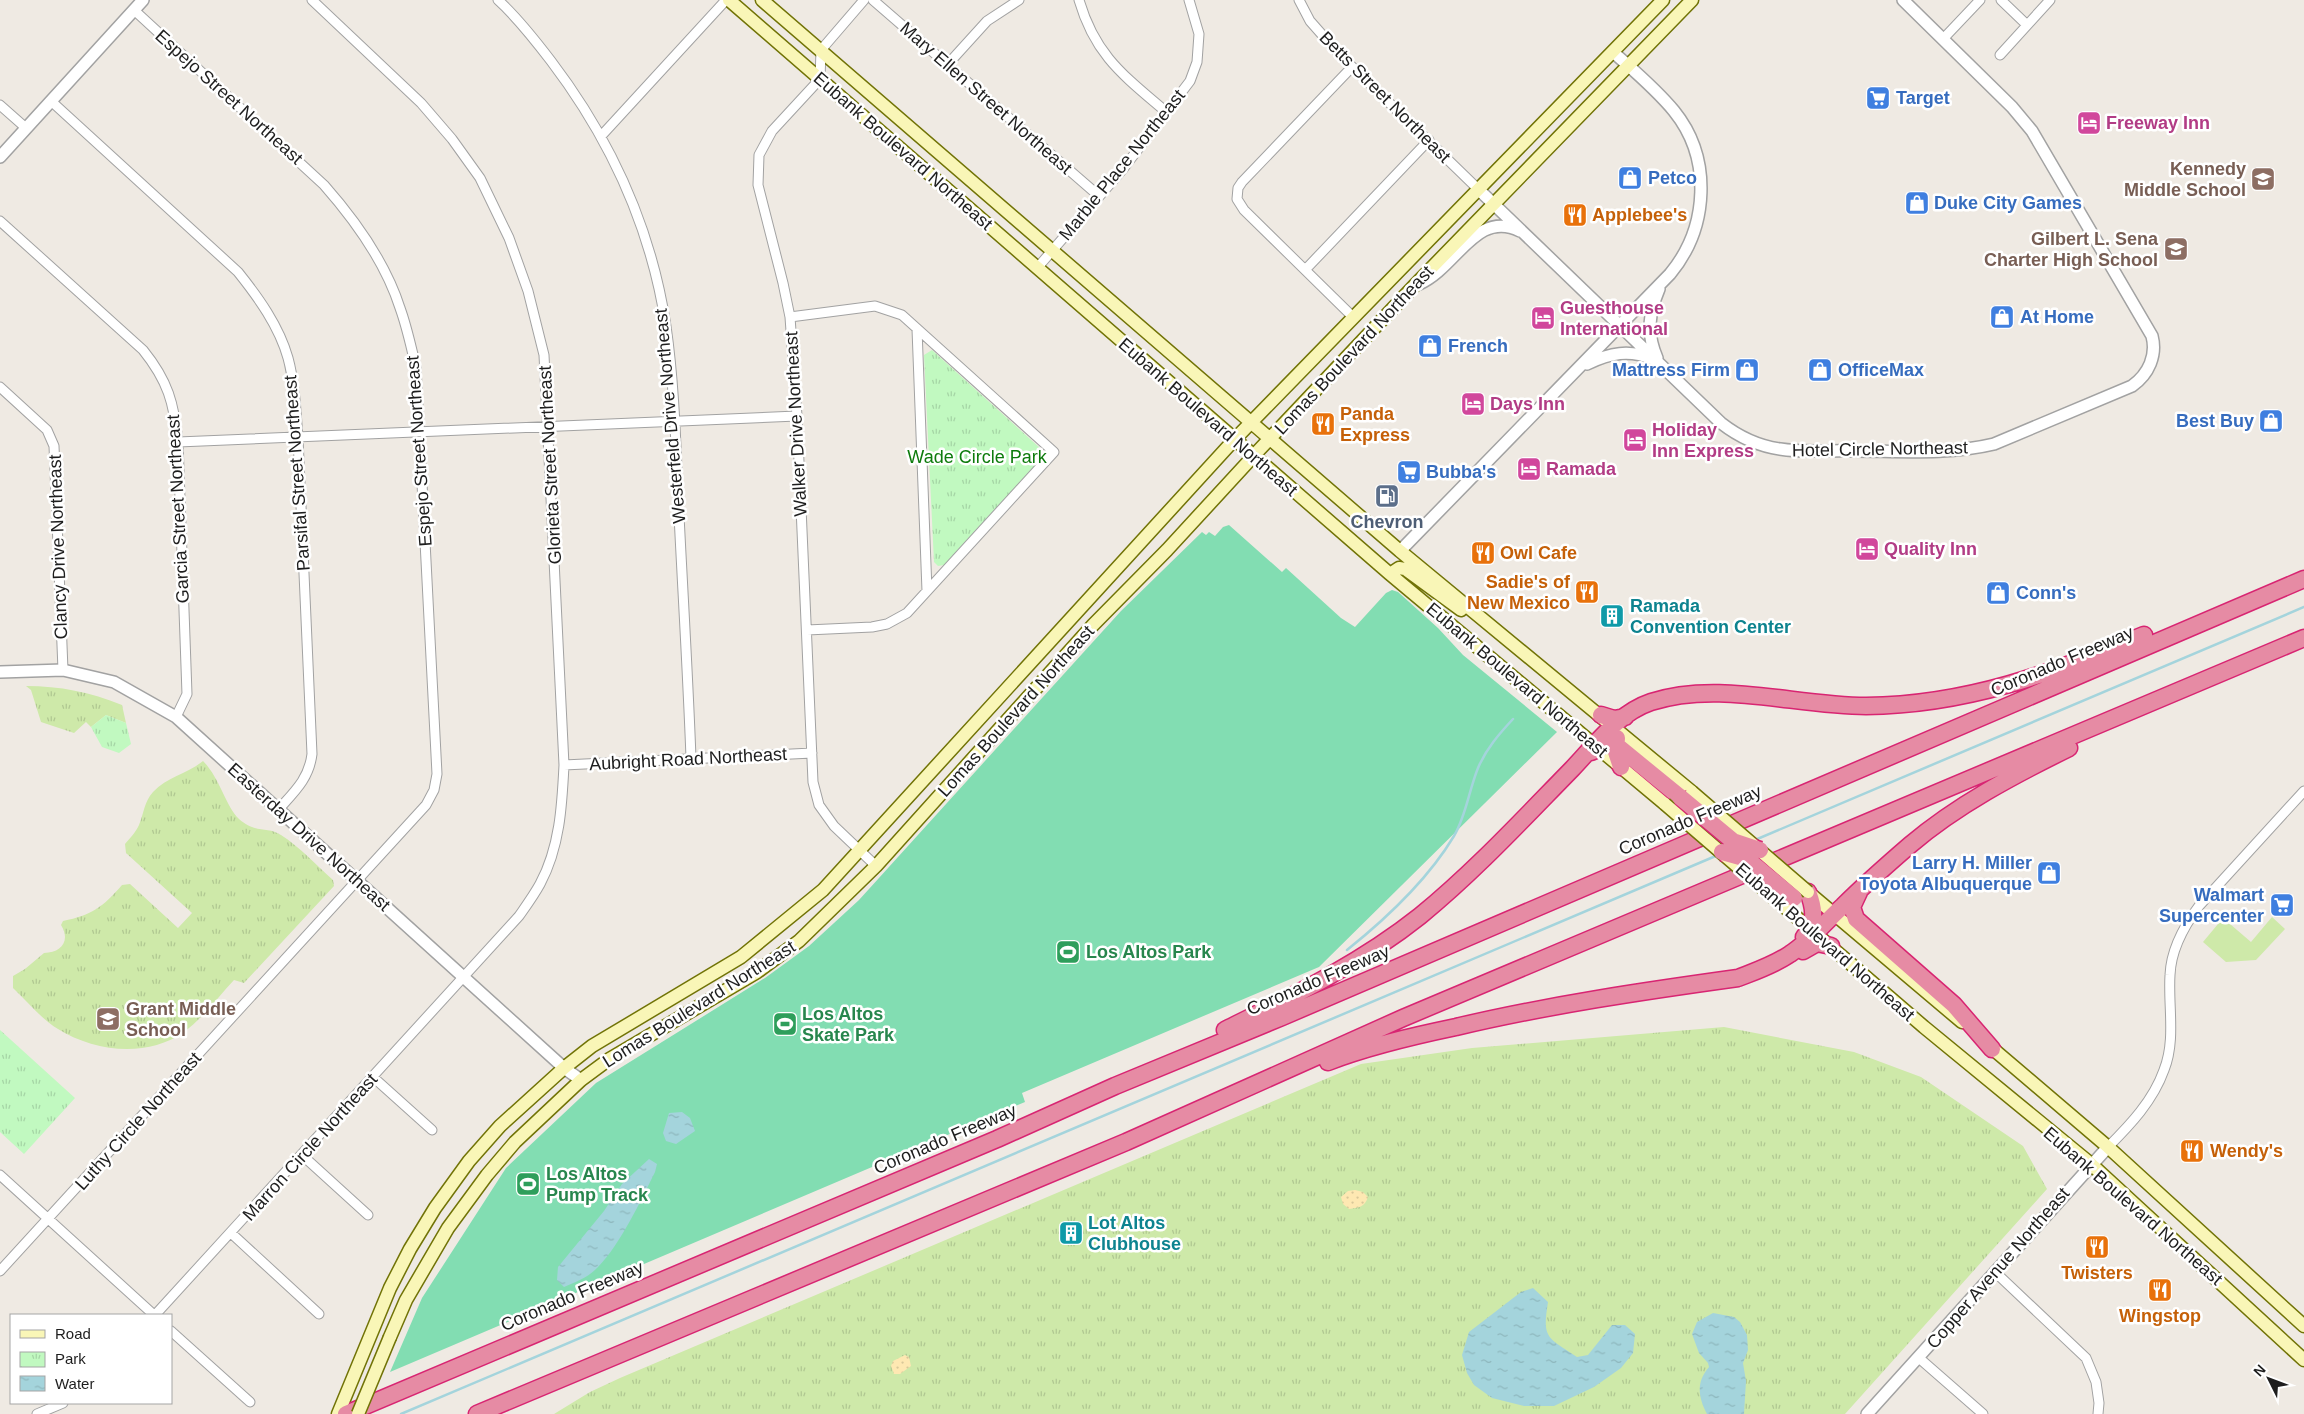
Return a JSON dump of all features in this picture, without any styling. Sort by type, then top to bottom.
[{"type":"highway","name":"Coronado Freeway","points":[[346,1414],[998,1139],[1115,1086],[1291,1013],[2304,579]]},
{"type":"highway","points":[[1115,1086],[1328,978],[1386,941],[1422,915],[1593,750],[1650,703],[1678,696],[1711,693],[1854,706],[1897,705],[1946,699],[2015,684],[2180,621],[2239,606]]},
{"type":"highway","points":[[1126,1142],[1403,1018],[2304,638]]},
{"type":"highway","points":[[477,1414],[1126,1142],[1337,1059],[1392,1041],[1537,1010],[1738,978],[1770,965],[1778,966],[1912,843],[1996,787],[2050,758],[2254,659]]},
{"type":"highway","points":[[1601,715],[1614,719],[1628,753],[1679,797],[1732,841],[1760,850]]},
{"type":"highway","points":[[1619,730],[1621,767]]},
{"type":"highway","points":[[1722,852],[1747,859],[1795,898],[1814,934]]},
{"type":"highway","points":[[1862,889],[1855,898],[1852,907],[1856,919],[1954,1005],[1992,1048]]},
{"type":"main road","name":"Eubank Boulevard Northeast","points":[[727,0],[1593,750],[1679,797],[1722,852]]},
{"type":"main road","name":"Eubank Boulevard Northeast","points":[[762,0],[1400,551],[1601,715]]},
{"type":"main road","name":"Lomas Boulevard Northeast","points":[[338,1414],[394,1280],[435,1208],[469,1161],[500,1126],[564,1068],[628,1023],[741,957],[823,890],[1234,440],[1663,0]]},
{"type":"main road","name":"Lomas Boulevard Northeast","points":[[358,1414],[406,1300],[428,1260],[486,1175],[515,1142],[581,1080],[635,1043],[757,972],[799,941],[876,866],[1058,664],[1167,550],[1270,438],[1692,0]]},
{"type":"main road","points":[[928,173],[943,155]]},
{"type":"main road","points":[[1390,574],[1399,568],[1405,568],[1462,611],[1492,625]]},
{"type":"main road","points":[[1058,664],[1066,643],[1101,605],[1094,592]]},
{"type":"main road","name":"Eubank Boulevard Northeast","points":[[1760,850],[1795,898],[1837,910],[1992,1048],[2108,1147],[2304,1326]]},
{"type":"main road","name":"Eubank Boulevard Northeast","points":[[1814,934],[2091,1164],[2304,1360]]},
{"type":"street","points":[[0,157],[143,0]]},
{"type":"street","name":"Glorieta Street Northeast","points":[[312,0],[422,102],[452,138],[480,178],[509,238],[528,291],[544,354],[564,765],[562,813],[555,847],[540,884],[519,916],[464,978]]},
{"type":"street","name":"Westerfeld Drive Northeast","points":[[498,0],[531,35],[602,135],[626,186],[643,230],[655,275],[666,325],[674,420],[691,758]]},
{"type":"street","points":[[602,135],[727,0]]},
{"type":"street","points":[[820,79],[821,50],[864,0]]},
{"type":"street","name":"Mary Ellen Street Northeast","points":[[874,0],[1099,196]]},
{"type":"street","points":[[948,64],[987,21],[1019,0]]},
{"type":"street","points":[[1079,0],[1091,34],[1105,56],[1118,70],[1165,111]]},
{"type":"street","name":"Marble Place Northeast","points":[[1038,268],[1123,169],[1165,111],[1190,81],[1197,62],[1199,34],[1189,0]]},
{"type":"street","name":"Betts Street Northeast","points":[[1299,0],[1310,21],[1352,67],[1478,188]]},
{"type":"street","name":"Hotel Circle Northeast","points":[[1478,188],[1722,423],[1737,435],[1759,444],[1780,449],[1938,451],[1974,449],[1994,444],[2127,388],[2142,378],[2153,356],[2152,336],[2026,122],[1903,0]]},
{"type":"street","points":[[1943,38],[1980,0]]},
{"type":"street","points":[[2001,0],[2026,24]]},
{"type":"street","points":[[2000,55],[2026,24],[2050,0]]},
{"type":"street","name":"Espejo Street Northeast","points":[[134,10],[324,185],[351,216],[374,254],[400,306],[416,367],[437,774],[434,790],[426,804],[357,881]]},
{"type":"street","points":[[1400,551],[1662,282],[1680,261],[1693,234],[1700,208],[1701,171],[1693,143],[1678,117],[1613,52]]},
{"type":"street","points":[[1352,67],[1254,168],[1242,182],[1237,194],[1239,204],[1244,210],[1354,318]]},
{"type":"street","name":"Walker Drive Northeast","points":[[820,79],[772,131],[759,155],[758,185],[780,268],[790,316],[797,416],[813,782],[819,804],[834,826],[876,866]]},
{"type":"street","name":"Parsifal Street Northeast","points":[[51,101],[238,272],[259,298],[288,357],[294,389],[298,438],[312,754],[310,770],[300,785],[278,810]]},
{"type":"street","points":[[0,105],[26,128]]},
{"type":"street","points":[[1305,270],[1429,140]]},
{"type":"street","name":"Garcia Street Northeast","points":[[0,221],[143,350],[159,369],[168,389],[175,415],[178,442],[187,694],[176,717]]},
{"type":"street","points":[[1415,286],[1443,269],[1475,236],[1489,227],[1508,226],[1531,238]]},
{"type":"street","points":[[1659,362],[1651,342],[1649,320],[1662,282]]},
{"type":"street","points":[[790,316],[875,306],[902,315],[1054,452],[907,613],[887,624],[872,627],[806,630]]},
{"type":"street","points":[[917,329],[928,591]]},
{"type":"street","points":[[1579,368],[1606,355],[1618,353],[1638,354],[1659,362]]},
{"type":"street","name":"Clancy Drive Northeast","points":[[0,387],[47,430],[54,446],[64,670]]},
{"type":"street","points":[[178,442],[797,416]]},
{"type":"street","name":"Easterday Drive Northeast","points":[[0,672],[64,670],[114,682],[176,717],[564,1068],[581,1080]]},
{"type":"street","name":"Aubright Road Northeast","points":[[564,765],[812,753]]},
{"type":"street","name":"Copper Avenue Northeast","points":[[1867,1414],[1919,1358],[1994,1271],[2148,1103],[2165,1070],[2170,1046],[2170,974],[2175,950],[2185,926],[2199,906],[2304,792]]},
{"type":"street","name":"Luthy Circle Northeast","points":[[0,1271],[357,881]]},
{"type":"street","name":"Marron Circle Northeast","points":[[156,1314],[464,978]]},
{"type":"street","points":[[373,1077],[432,1130]]},
{"type":"street","points":[[302,1155],[368,1215]]},
{"type":"street","points":[[0,1175],[154,1314]]},
{"type":"street","points":[[231,1233],[319,1314]]},
{"type":"street","points":[[1994,1271],[2086,1358],[2096,1382],[2099,1403],[2098,1414]]},
{"type":"street","points":[[172,1332],[250,1402]]},
{"type":"street","points":[[1919,1358],[1984,1414]]},
{"type":"street","points":[[37,1414],[61,1404]]},
{"type":"green space","name":"Wade Circle Park","points":[[932,350],[1040,448],[1042,454],[1040,461],[944,565],[938,566],[934,562],[924,355]]},
{"type":"green space","name":"Los Altos Park","points":[[1229,525],[1282,572],[1286,568],[1341,618],[1355,627],[1386,593],[1392,590],[1398,592],[1438,628],[1463,655],[1557,732],[1319,967],[1022,1093],[1025,1102],[390,1372],[422,1298],[506,1168],[596,1083],[765,978],[809,946],[859,900],[1121,611],[1202,532],[1206,535],[1209,532],[1215,536],[1223,527]]},
{"type":"green space","points":[[26,686],[51,687],[87,693],[110,700],[122,705],[126,723],[106,715],[91,727],[86,722],[74,733],[41,722],[31,690]]},
{"type":"green space","points":[[106,715],[126,723],[131,744],[119,753],[102,747],[91,727]]},
{"type":"green space","points":[[203,761],[214,776],[234,814],[239,819],[251,827],[276,832],[288,840],[333,880],[334,886],[244,983],[234,980],[204,1014],[184,1032],[154,1046],[138,1049],[104,1047],[73,1037],[58,1029],[34,1010],[13,988],[13,976],[25,969],[44,953],[55,951],[63,945],[65,936],[61,925],[63,921],[82,916],[96,909],[122,885],[130,884],[178,928],[192,913],[126,853],[125,844],[138,828],[146,804],[153,792],[164,783]]},
{"type":"green space","points":[[2272,917],[2285,929],[2256,960],[2226,962],[2203,942],[2223,918],[2251,942]]},
{"type":"green space","points":[[1724,1027],[1854,1052],[1921,1077],[2023,1146],[2047,1189],[1845,1414],[554,1414],[590,1392],[620,1378],[1361,1064],[1472,1048]]},
{"type":"green space","points":[[0,1030],[75,1098],[24,1154],[0,1132]]},
{"type":"sand","points":[[1348,1191],[1363,1192],[1368,1197],[1363,1205],[1349,1209],[1343,1204],[1341,1197]]},
{"type":"sand","points":[[905,1355],[909,1357],[911,1366],[900,1374],[894,1374],[891,1366],[893,1361]]},
{"type":"water","points":[[682,1112],[690,1118],[695,1131],[676,1144],[666,1141],[663,1133],[669,1113]]},
{"type":"water","points":[[649,1159],[657,1164],[655,1172],[630,1222],[606,1257],[591,1274],[564,1287],[557,1280],[558,1267],[604,1211],[622,1184]]},
{"type":"water","points":[[1533,1288],[1548,1302],[1546,1323],[1549,1336],[1553,1341],[1577,1357],[1588,1355],[1612,1325],[1625,1325],[1635,1334],[1633,1353],[1621,1368],[1594,1387],[1554,1406],[1524,1406],[1492,1398],[1474,1385],[1467,1373],[1462,1355],[1469,1332],[1521,1292]]},
{"type":"water","points":[[1713,1313],[1734,1317],[1740,1322],[1747,1335],[1748,1350],[1743,1363],[1746,1381],[1744,1414],[1707,1414],[1700,1396],[1700,1384],[1709,1367],[1708,1363],[1699,1353],[1692,1334],[1697,1322]]},
{"type":"waterway","points":[[1755,840],[2304,607]]},
{"type":"waterway","points":[[1347,950],[1405,898],[1443,853],[1462,820],[1481,761],[1493,742],[1513,719]]},
{"type":"waterway","points":[[401,1414],[1718,855]]},
{"type":"place","name":"Target","points":[[1878,98]]},
{"type":"place","name":"Freeway Inn","points":[[2089,123]]},
{"type":"place","name":"Petco","points":[[1630,178]]},
{"type":"place","name":"Kennedy Middle School","points":[[2263,179]]},
{"type":"place","name":"Duke City Games","points":[[1917,203]]},
{"type":"place","name":"Applebee's","points":[[1575,215]]},
{"type":"place","name":"Gilbert L. Sena Charter High School","points":[[2176,249]]},
{"type":"place","name":"At Home","points":[[2002,317]]},
{"type":"place","name":"Guesthouse International","points":[[1543,318]]},
{"type":"place","name":"French","points":[[1430,346]]},
{"type":"place","name":"Mattress Firm","points":[[1747,370]]},
{"type":"place","name":"OfficeMax","points":[[1820,370]]},
{"type":"place","name":"Days Inn","points":[[1473,404]]},
{"type":"place","name":"Best Buy","points":[[2271,421]]},
{"type":"place","name":"Panda Express","points":[[1323,424]]},
{"type":"place","name":"Holiday Inn Express","points":[[1635,440]]},
{"type":"place","name":"Ramada","points":[[1529,469]]},
{"type":"place","name":"Bubba's","points":[[1409,472]]},
{"type":"place","name":"Chevron","points":[[1387,496]]},
{"type":"place","name":"Quality Inn","points":[[1867,549]]},
{"type":"place","name":"Owl Cafe","points":[[1483,553]]},
{"type":"place","name":"Sadie's of New Mexico","points":[[1587,592]]},
{"type":"place","name":"Conn's","points":[[1998,593]]},
{"type":"place","name":"Ramada Convention Center","points":[[1612,616]]},
{"type":"place","name":"Larry H. Miller Toyota Albuquerque","points":[[2049,873]]},
{"type":"place","name":"Walmart Supercenter","points":[[2282,905]]},
{"type":"place","name":"Los Altos Park","points":[[1068,952]]},
{"type":"place","name":"Grant Middle School","points":[[108,1019]]},
{"type":"place","name":"Los Altos Skate Park","points":[[785,1024]]},
{"type":"place","name":"Wendy's","points":[[2192,1151]]},
{"type":"place","name":"Los Altos Pump Track","points":[[528,1184]]},
{"type":"place","name":"Lot Altos Clubhouse","points":[[1071,1233]]},
{"type":"place","name":"Twisters","points":[[2097,1247]]},
{"type":"place","name":"Wingstop","points":[[2160,1290]]}]
